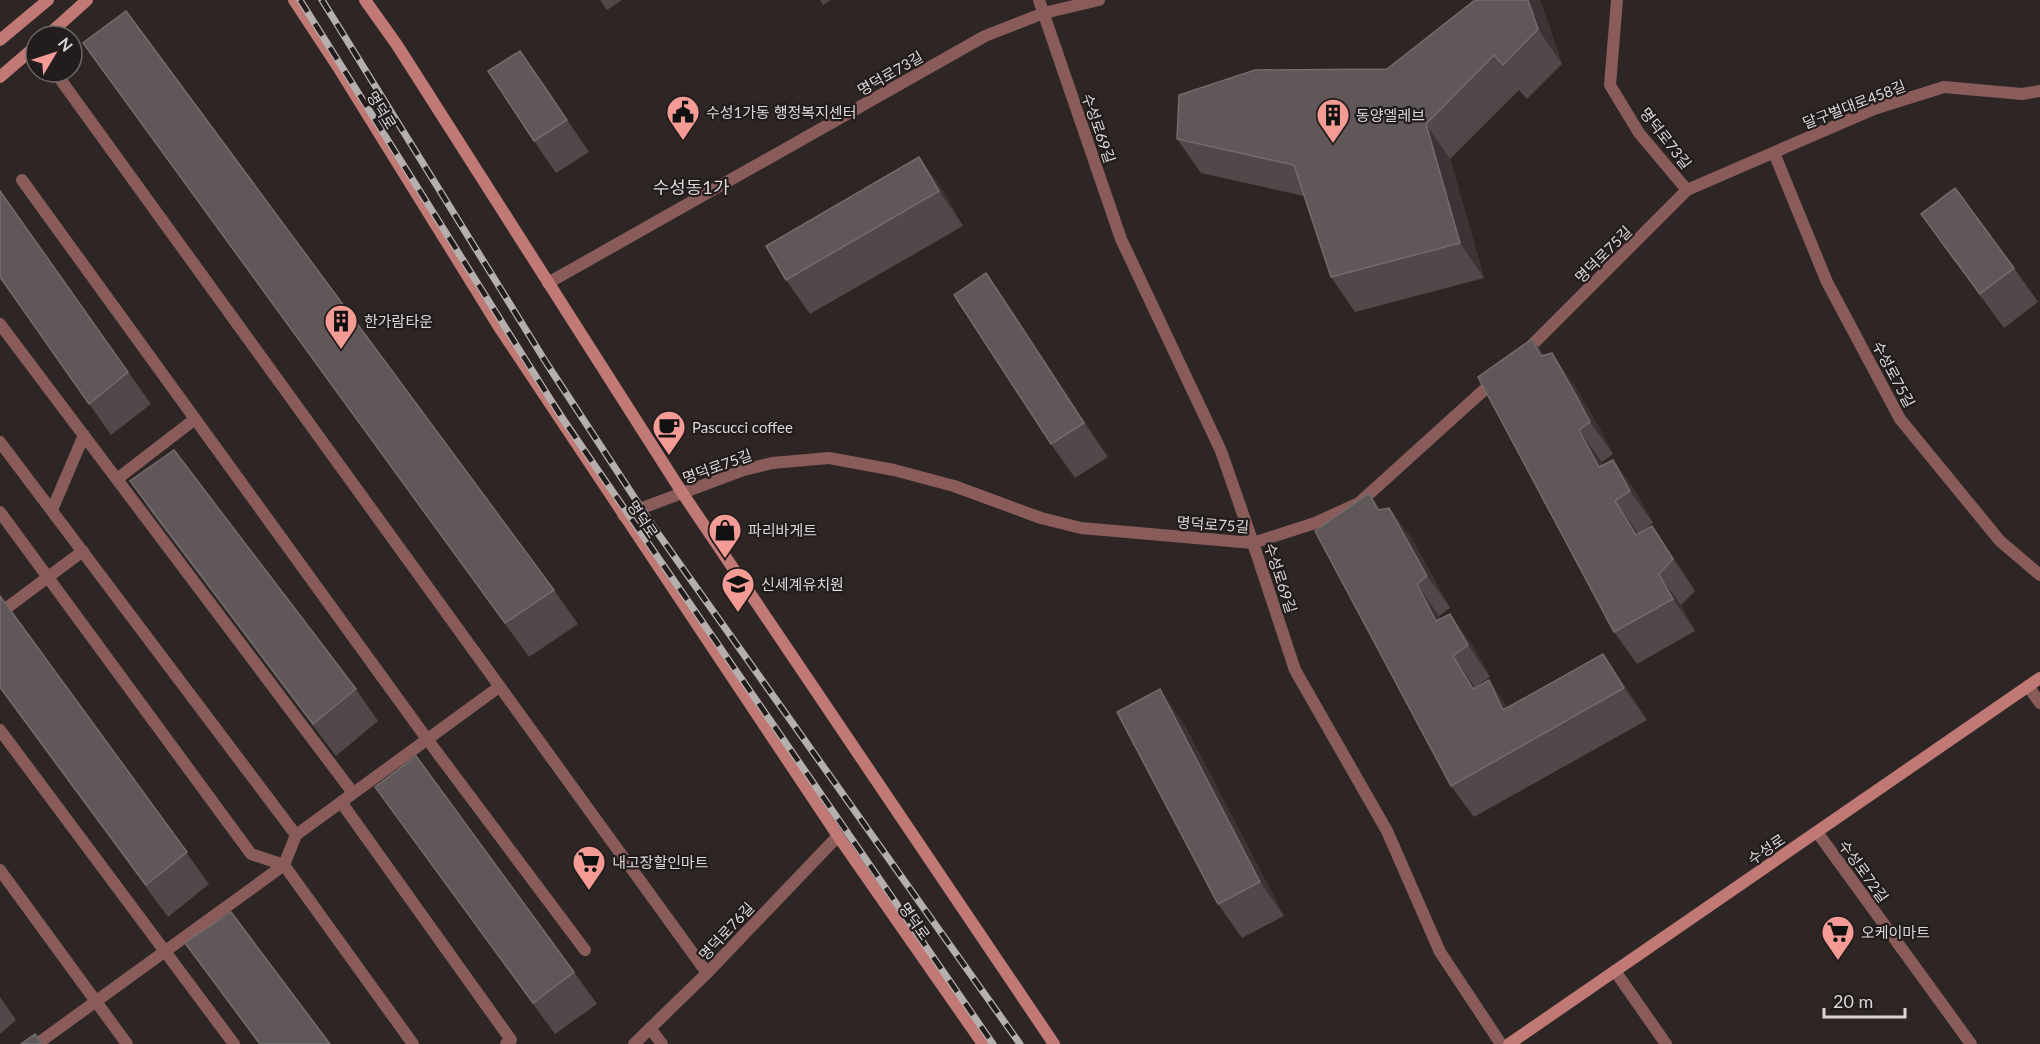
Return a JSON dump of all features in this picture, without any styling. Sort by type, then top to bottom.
[{"type":"main road","points":[[0,40],[48,0]]},
{"type":"main road","points":[[60,24],[87,0]]},
{"type":"main road","name":"명덕로","points":[[294,0],[501,330],[623,515],[838,836],[983,1044]]},
{"type":"main road","points":[[365,0],[397,45],[683,494],[1054,1044]]},
{"type":"main road","points":[[0,77],[24,56]]},
{"type":"main road","name":"수성로","points":[[1509,1044],[2040,678]]},
{"type":"street","name":"수성로69길","points":[[1039,0],[1121,239],[1221,451],[1254,543],[1295,670],[1387,831],[1440,952],[1501,1044]]},
{"type":"street","name":"명덕로73길","points":[[548,284],[985,36],[1044,13],[1100,0]]},
{"type":"street","name":"명덕로73길","points":[[1617,0],[1610,85],[1640,133],[1688,190]]},
{"type":"street","points":[[64,84],[707,974]]},
{"type":"street","name":"달구벌대로458길","points":[[1688,190],[1874,109],[1944,87],[2022,94],[2040,91]]},
{"type":"street","name":"수성로75길","points":[[1774,153],[1827,282],[1900,419],[2000,541],[2040,575]]},
{"type":"street","points":[[22,180],[427,739],[585,950]]},
{"type":"street","name":"명덕로75길","points":[[1517,359],[1688,190]]},
{"type":"street","points":[[0,324],[353,793]]},
{"type":"street","name":"명덕로75길","points":[[623,515],[744,470],[772,463],[829,458],[894,470],[944,483],[1041,518],[1081,528],[1254,543],[1315,523],[1359,503],[1500,375]]},
{"type":"street","points":[[117,479],[195,419]]},
{"type":"street","points":[[52,510],[84,435]]},
{"type":"street","points":[[0,442],[296,835]]},
{"type":"street","points":[[0,512],[251,854],[284,864],[413,1044]]},
{"type":"street","points":[[0,613],[82,551]]},
{"type":"street","points":[[2028,686],[2040,703]]},
{"type":"street","points":[[37,1044],[284,864],[296,835],[499,687]]},
{"type":"street","points":[[0,730],[234,1044]]},
{"type":"street","points":[[341,802],[511,1040],[506,1044]]},
{"type":"street","name":"수성로72길","points":[[1817,832],[1971,1044]]},
{"type":"street","name":"명덕로76길","points":[[634,1044],[707,974],[838,836]]},
{"type":"street","points":[[0,870],[127,1044]]},
{"type":"street","points":[[1615,971],[1666,1044]]},
{"type":"street","points":[[650,1028],[662,1044]]},
{"type":"building","name":"동양엘레브","points":[[1475,0],[1528,0],[1538,29],[1503,65],[1494,55],[1426,124],[1460,243],[1331,277],[1294,165],[1177,139],[1179,95],[1255,70],[1387,69]]},
{"type":"building","name":"한가람타운","points":[[126,11],[554,590],[505,623],[84,42]]},
{"type":"building","points":[[520,51],[567,120],[534,141],[488,71]]},
{"type":"building","points":[[919,157],[939,191],[786,280],[766,246]]},
{"type":"building","points":[[1955,188],[2014,268],[1980,294],[1921,214]]},
{"type":"building","points":[[0,191],[128,372],[89,404],[0,277]]},
{"type":"building","points":[[986,273],[1084,423],[1051,444],[954,295]]},
{"type":"building","points":[[1532,339],[1541,356],[1552,353],[1578,399],[1590,422],[1579,430],[1599,467],[1613,460],[1630,491],[1615,501],[1636,535],[1652,526],[1673,559],[1659,574],[1673,599],[1614,632],[1478,377]]},
{"type":"building","points":[[174,450],[356,689],[313,724],[130,481]]},
{"type":"building","points":[[1369,493],[1378,510],[1389,508],[1427,576],[1417,584],[1436,621],[1450,614],[1468,645],[1453,656],[1473,689],[1489,680],[1503,710],[1603,654],[1624,688],[1451,786],[1315,531]]},
{"type":"building","points":[[0,596],[187,852],[146,885],[0,687]]},
{"type":"building","points":[[1160,689],[1260,882],[1218,904],[1117,712]]},
{"type":"building","points":[[416,756],[574,972],[533,1003],[375,787]]},
{"type":"building","points":[[231,912],[330,1044],[260,1044],[185,943]]},
{"type":"building","points":[[35,1034],[42,1044],[21,1044]]},
{"type":"railway","points":[[300,0],[562,418],[993,1044]]},
{"type":"railway","points":[[322,0],[547,364],[657,532],[1020,1044]]},
{"type":"place","name":"수성1가동 행정복지센터","points":[[683,141]]},
{"type":"place","name":"동양엘레브","points":[[1333,144]]},
{"type":"place","name":"한가람타운","points":[[341,350]]},
{"type":"place","name":"Pascucci coffee","points":[[669,456]]},
{"type":"place","name":"파리바게트","points":[[725,559]]},
{"type":"place","name":"신세계유치원","points":[[738,613]]},
{"type":"place","name":"내고장할인마트","points":[[589,891]]},
{"type":"place","name":"오케이마트","points":[[1838,961]]},
{"type":"district","name":"수성동1가","points":[[691,187]]}]
